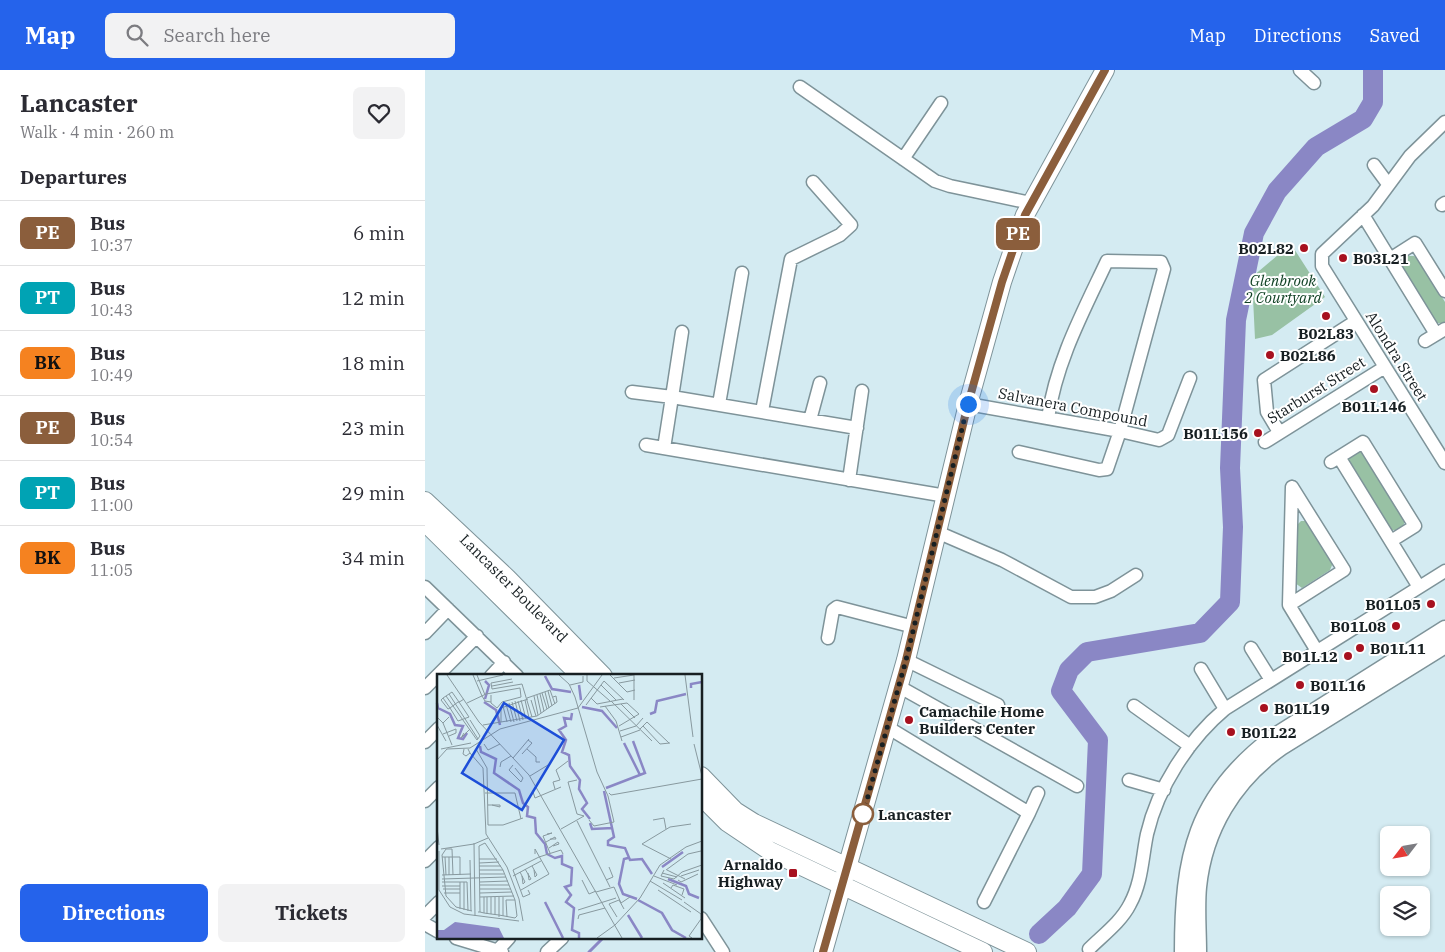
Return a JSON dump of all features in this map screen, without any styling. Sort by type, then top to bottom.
[{"type":"main road","points":[[823,952],[906,660],[968,404],[1002,282],[1025,216],[1105,70]]},
{"type":"main road","name":"Lancaster Boulevard","points":[[425,501],[507,578],[601,674]]},
{"type":"main road","name":"Lancaster Boulevard","points":[[425,522],[579,674]]},
{"type":"main road","points":[[703,778],[735,811],[754,823],[1027,952]]},
{"type":"main road","points":[[703,798],[727,822],[746,837],[843,886],[983,952]]},
{"type":"street","points":[[1300,70],[1314,83]]},
{"type":"street","points":[[800,87],[935,181],[1025,216]]},
{"type":"street","points":[[903,158],[941,103]]},
{"type":"street","points":[[1436,335],[1363,215],[1373,206],[1410,156],[1443,129]]},
{"type":"street","points":[[1374,165],[1388,184]]},
{"type":"street","points":[[762,411],[791,259],[840,235],[851,226],[813,182]]},
{"type":"street","name":"Alondra Street","points":[[1363,215],[1321,254],[1322,266],[1445,463]]},
{"type":"street","points":[[1390,259],[1415,243],[1445,291]]},
{"type":"street","points":[[1019,452],[1099,470],[1107,469],[1120,431],[1164,269],[1164,265],[1158,260],[1107,261],[1066,348],[1052,388],[1048,418]]},
{"type":"street","points":[[719,404],[742,273]]},
{"type":"street","points":[[1279,432],[1267,412],[1264,380],[1356,321]]},
{"type":"street","points":[[664,448],[682,332]]},
{"type":"street","name":"Starburst Street","points":[[1265,442],[1385,367]]},
{"type":"street","name":"Salvanera Compound","points":[[968,404],[1120,431],[1159,440],[1165,439],[1168,435],[1191,378]]},
{"type":"street","points":[[810,420],[820,383]]},
{"type":"street","points":[[849,480],[863,391]]},
{"type":"street","points":[[632,392],[719,404],[857,428]]},
{"type":"street","points":[[1391,541],[1415,526],[1363,442],[1335,460],[1391,541],[1419,587]]},
{"type":"street","points":[[647,445],[946,496]]},
{"type":"street","points":[[1289,604],[1344,570],[1292,487],[1289,604],[1317,651]]},
{"type":"street","points":[[937,532],[1002,560],[1071,597],[1095,597],[1111,591],[1136,575]]},
{"type":"street","points":[[1089,949],[1121,918],[1130,905],[1138,886],[1147,832],[1164,790],[1190,746],[1213,719],[1225,709],[1445,571]]},
{"type":"street","points":[[425,587],[515,674]]},
{"type":"street","points":[[828,638],[833,610],[837,607],[914,627]]},
{"type":"street","points":[[425,632],[448,609]]},
{"type":"street","points":[[1183,952],[1185,892],[1194,843],[1206,813],[1227,779],[1255,751],[1274,737],[1445,629]]},
{"type":"street","points":[[439,674],[477,636]]},
{"type":"street","points":[[1198,952],[1198,887],[1203,857],[1215,824],[1235,790],[1254,769],[1276,750],[1445,645]]},
{"type":"street","points":[[1251,648],[1271,680]]},
{"type":"street","points":[[906,660],[998,705]]},
{"type":"street","points":[[493,674],[504,662]]},
{"type":"street","points":[[1201,669],[1225,709]]},
{"type":"street","points":[[425,688],[437,676]]},
{"type":"street","points":[[898,686],[948,714]]},
{"type":"street","points":[[1135,706],[1190,746]]},
{"type":"street","points":[[961,721],[1077,786]]},
{"type":"street","points":[[887,727],[1029,813]]},
{"type":"street","points":[[425,742],[437,730]]},
{"type":"street","points":[[1129,780],[1164,790]]},
{"type":"street","points":[[425,801],[437,789]]},
{"type":"street","points":[[985,902],[1038,794]]},
{"type":"street","points":[[425,861],[437,850]]},
{"type":"street","points":[[425,916],[437,904]]},
{"type":"street","points":[[703,921],[723,952]]},
{"type":"street","points":[[425,924],[437,931]]},
{"type":"street","points":[[462,940],[499,952],[508,940]]},
{"type":"street","points":[[547,952],[560,940]]},
{"type":"green space","name":"Glenbrook 2 Courtyard","points":[[1291,244],[1325,297],[1272,335],[1255,339],[1252,277]]},
{"type":"green space","points":[[1407,256],[1414,256],[1419,259],[1445,302],[1445,323],[1436,323],[1401,267],[1402,260]]},
{"type":"green space","points":[[1358,450],[1364,452],[1405,520],[1403,527],[1398,530],[1391,530],[1348,462],[1348,458]]},
{"type":"green space","points":[[1301,521],[1306,521],[1333,563],[1330,570],[1302,588],[1295,583],[1297,525]]},
{"type":"waterway","points":[[1039,934],[1067,908],[1092,874],[1098,740],[1061,691],[1069,670],[1087,652],[1200,633],[1230,602],[1233,527],[1230,468],[1236,320],[1254,233],[1277,191],[1316,147],[1363,119],[1373,102],[1373,70]]},
{"type":"waterway","points":[[589,952],[601,940]]},
{"type":"bus line","name":"PE","points":[[823,952],[906,660],[968,404],[1002,282],[1025,215],[1105,70]]},
{"type":"place","name":"B02L82","points":[[1304,248]]},
{"type":"place","name":"B03L21","points":[[1343,258]]},
{"type":"place","name":"B02L83","points":[[1326,316]]},
{"type":"place","name":"B02L86","points":[[1270,355]]},
{"type":"place","name":"B01L146","points":[[1374,389]]},
{"type":"place","name":"B01L156","points":[[1258,433]]},
{"type":"place","name":"B01L05","points":[[1431,604]]},
{"type":"place","name":"B01L08","points":[[1396,626]]},
{"type":"place","name":"B01L11","points":[[1360,648]]},
{"type":"place","name":"B01L12","points":[[1348,656]]},
{"type":"place","name":"B01L16","points":[[1300,685]]},
{"type":"place","name":"B01L19","points":[[1264,708]]},
{"type":"place","name":"Camachile Home Builders Center","points":[[909,720]]},
{"type":"place","name":"B01L22","points":[[1231,732]]},
{"type":"place","name":"Lancaster","points":[[863,814]]},
{"type":"place","name":"Arnaldo Highway","points":[[793,873]]},
{"type":"route","points":[[863,814],[906,660],[968,404]]}]
